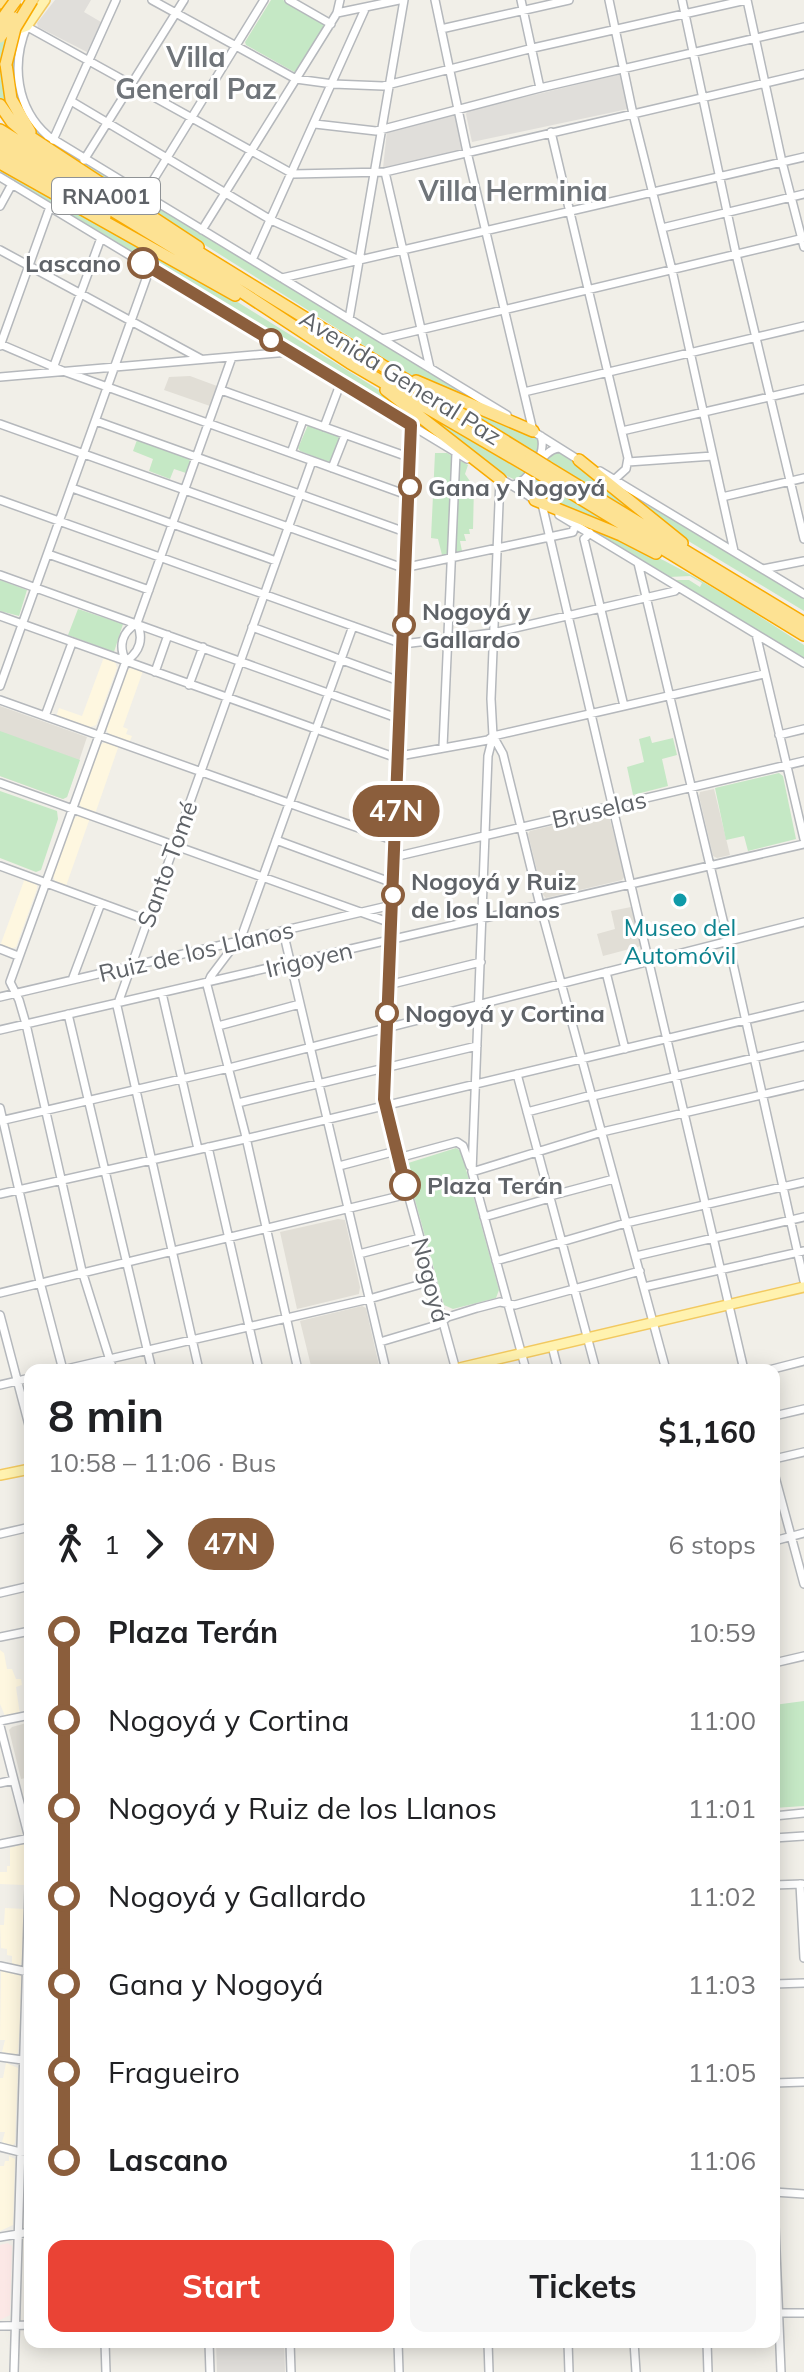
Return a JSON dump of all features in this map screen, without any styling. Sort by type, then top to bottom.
[{"type":"highway","points":[[0,22],[16,0]]},
{"type":"highway","points":[[0,36],[30,0]]},
{"type":"highway","points":[[30,0],[10,39],[6,64],[8,89],[16,112],[41,145]]},
{"type":"highway","points":[[0,105],[15,125],[41,145],[187,238],[214,260]]},
{"type":"highway","name":"Avenida General Paz","points":[[0,130],[171,237],[214,260],[529,462],[770,608],[804,637]]},
{"type":"highway","name":"Avenida General Paz","points":[[0,142],[184,254],[350,363],[529,462]]},
{"type":"highway","points":[[0,151],[185,267],[268,311]]},
{"type":"highway","points":[[0,163],[53,201],[185,267]]},
{"type":"highway","points":[[361,354],[537,434]]},
{"type":"highway","points":[[350,363],[426,418],[500,479]]},
{"type":"highway","points":[[579,460],[719,577]]},
{"type":"highway","points":[[536,500],[719,577]]},
{"type":"highway","points":[[770,608],[804,620]]},
{"type":"main road","points":[[0,36],[27,26],[45,0]]},
{"type":"main road","points":[[497,1364],[522,1353],[804,1287]]},
{"type":"main road","points":[[0,1475],[24,1470]]},
{"type":"street","points":[[53,140],[116,0]]},
{"type":"street","points":[[152,0],[296,79],[333,84],[389,85],[533,48],[746,0],[803,241],[736,254],[382,339]]},
{"type":"street","points":[[84,160],[184,0]]},
{"type":"street","points":[[144,195],[264,0]]},
{"type":"street","points":[[289,0],[331,24]]},
{"type":"street","points":[[202,230],[331,24],[340,0]]},
{"type":"street","points":[[337,13],[402,0],[349,319]]},
{"type":"street","points":[[435,0],[504,311],[524,392],[543,450],[524,480],[512,485]]},
{"type":"street","points":[[521,0],[540,88]]},
{"type":"street","points":[[441,29],[569,0]]},
{"type":"street","points":[[609,0],[734,551]]},
{"type":"street","points":[[682,0],[736,254],[804,539]]},
{"type":"street","points":[[252,260],[365,9]]},
{"type":"street","points":[[0,11],[293,174],[385,172],[804,74]]},
{"type":"street","points":[[27,26],[18,56],[19,86],[30,115],[53,140],[804,594]]},
{"type":"street","points":[[315,124],[376,131],[540,88],[804,27]]},
{"type":"street","points":[[71,101],[271,220],[359,260]]},
{"type":"street","points":[[551,132],[628,462],[623,473],[615,479]]},
{"type":"street","points":[[282,278],[804,157]]},
{"type":"street","points":[[385,172],[430,368]]},
{"type":"street","name":"Avenida General Paz","points":[[0,177],[53,201],[101,238],[512,485],[587,536],[638,563],[804,663]]},
{"type":"street","points":[[0,206],[12,184]]},
{"type":"street","points":[[662,228],[804,194]]},
{"type":"street","points":[[52,370],[0,345],[53,201]]},
{"type":"street","points":[[52,370],[101,238]]},
{"type":"street","points":[[0,250],[203,360]]},
{"type":"street","points":[[0,686],[150,268]]},
{"type":"street","points":[[524,392],[804,326]]},
{"type":"street","points":[[0,377],[52,370],[291,352]]},
{"type":"street","points":[[126,661],[122,650],[123,638],[137,623],[232,357]]},
{"type":"street","points":[[63,371],[410,496]]},
{"type":"street","points":[[324,427],[341,382]]},
{"type":"street","points":[[622,431],[804,389]]},
{"type":"street","points":[[221,390],[411,458]]},
{"type":"street","points":[[291,453],[303,420]]},
{"type":"street","points":[[96,421],[408,533]]},
{"type":"street","points":[[0,424],[406,569],[549,538],[574,528]]},
{"type":"street","name":"Nogoyá","points":[[411,425],[384,1106],[453,1364]]},
{"type":"street","points":[[332,468],[345,435]]},
{"type":"street","points":[[561,449],[554,448],[547,453],[529,483],[549,538],[651,961],[743,1364]]},
{"type":"street","points":[[443,747],[456,453]]},
{"type":"street","points":[[628,462],[713,456]]},
{"type":"street","name":"Santo Tomé","points":[[198,1364],[117,1013],[118,1003],[312,461]]},
{"type":"street","points":[[722,497],[804,478]]},
{"type":"street","points":[[472,1172],[488,756],[493,736],[491,699],[500,479]]},
{"type":"street","points":[[72,488],[276,561]]},
{"type":"street","points":[[0,500],[403,644],[493,633],[675,591],[678,587]]},
{"type":"street","points":[[587,536],[624,706]]},
{"type":"street","points":[[48,554],[149,590]]},
{"type":"street","points":[[763,569],[804,561]]},
{"type":"street","points":[[638,563],[728,941],[790,1220],[801,1251],[804,1281]]},
{"type":"street","points":[[0,575],[400,719]]},
{"type":"street","points":[[0,616],[398,758],[488,740],[493,736],[764,674]]},
{"type":"street","points":[[111,1364],[82,1271],[26,1024],[10,982],[126,661],[133,656],[140,643],[137,623]]},
{"type":"street","points":[[297,1364],[238,1103],[207,988],[208,982],[237,942],[353,626]]},
{"type":"street","points":[[252,627],[402,682]]},
{"type":"street","points":[[756,634],[802,821],[804,841]]},
{"type":"street","points":[[155,672],[168,635]]},
{"type":"street","points":[[45,716],[72,643]]},
{"type":"street","points":[[189,685],[203,647]]},
{"type":"street","points":[[0,700],[395,841]]},
{"type":"street","points":[[779,735],[804,729]]},
{"type":"street","points":[[493,736],[501,748],[540,905],[664,1364]]},
{"type":"street","name":"Bruselas","points":[[394,857],[804,761]]},
{"type":"street","points":[[0,783],[391,923]]},
{"type":"street","points":[[795,801],[804,798]]},
{"type":"street","points":[[276,840],[393,883]]},
{"type":"street","name":"Irigoyen","points":[[0,1030],[710,866],[804,841]]},
{"type":"street","points":[[0,866],[147,920]]},
{"type":"street","points":[[72,980],[101,903]]},
{"type":"street","name":"Ruiz de los Llanos","points":[[0,997],[392,905]]},
{"type":"street","points":[[1,1121],[311,1048],[804,922]]},
{"type":"street","points":[[283,931],[385,1364]]},
{"type":"street","points":[[0,949],[18,956]]},
{"type":"street","points":[[388,985],[481,962]]},
{"type":"street","points":[[606,972],[625,1049]]},
{"type":"street","points":[[162,993],[198,1149]]},
{"type":"street","points":[[218,1026],[300,1004]]},
{"type":"street","points":[[0,1194],[804,1006]]},
{"type":"street","points":[[68,1014],[151,1364]]},
{"type":"street","points":[[238,1103],[477,1046]]},
{"type":"street","points":[[527,1112],[804,1046]]},
{"type":"street","points":[[517,1074],[594,1364]]},
{"type":"street","points":[[472,1172],[602,1132],[804,1085]]},
{"type":"street","points":[[0,1108],[61,1364]]},
{"type":"street","points":[[339,1166],[453,1143],[463,1146],[525,1364]]},
{"type":"street","points":[[208,1147],[258,1364]]},
{"type":"street","points":[[484,1217],[614,1179]]},
{"type":"street","points":[[496,1261],[626,1223],[804,1182]]},
{"type":"street","points":[[0,1293],[408,1194]]},
{"type":"street","points":[[636,1256],[804,1217]]},
{"type":"street","points":[[359,1254],[420,1238]]},
{"type":"street","points":[[644,1287],[801,1251]]},
{"type":"street","points":[[380,1342],[437,1325],[477,1308],[500,1302],[515,1305],[640,1271]]},
{"type":"street","points":[[86,1364],[369,1299],[432,1281]]},
{"type":"street","points":[[0,1315],[24,1405]]},
{"type":"street","points":[[552,1346],[556,1364]]},
{"type":"street","points":[[780,1367],[804,1361]]},
{"type":"street","points":[[0,1385],[24,1380]]},
{"type":"street","points":[[780,1415],[804,1409]]},
{"type":"street","points":[[780,1458],[804,1452]]},
{"type":"street","points":[[780,1495],[804,1584]]},
{"type":"street","points":[[0,1534],[24,1528]]},
{"type":"street","points":[[780,1539],[804,1533]]},
{"type":"street","points":[[0,1593],[24,1587]]},
{"type":"street","points":[[0,1637],[24,1632]]},
{"type":"street","points":[[780,1662],[804,1656]]},
{"type":"street","points":[[24,1717],[0,1723],[24,1817]]},
{"type":"street","points":[[0,1783],[14,1780]]},
{"type":"street","points":[[780,1815],[804,1813]]},
{"type":"street","points":[[780,1838],[804,1836]]},
{"type":"street","points":[[0,1844],[24,1840]]},
{"type":"street","points":[[780,1885],[802,1884],[804,1958]]},
{"type":"street","points":[[0,1966],[24,1971]]},
{"type":"street","points":[[780,1984],[804,1983]]},
{"type":"street","points":[[0,2057],[24,2061]]},
{"type":"street","points":[[780,2083],[804,2082]]},
{"type":"street","points":[[14,2372],[20,2152],[24,2111]]},
{"type":"street","points":[[0,2147],[24,2152]]},
{"type":"street","points":[[19,2187],[24,2187]]},
{"type":"street","points":[[780,2192],[804,2194]]},
{"type":"street","points":[[0,2237],[24,2233]]},
{"type":"street","points":[[780,2313],[804,2313]]},
{"type":"street","points":[[0,2326],[24,2325]]},
{"type":"street","points":[[105,2348],[106,2372]]},
{"type":"street","points":[[209,2348],[210,2372]]},
{"type":"street","points":[[290,2348],[291,2372]]},
{"type":"street","points":[[398,2348],[399,2372]]},
{"type":"street","points":[[488,2348],[489,2372]]},
{"type":"street","points":[[568,2348],[569,2372]]},
{"type":"street","points":[[634,2348],[636,2372]]},
{"type":"street","points":[[707,2348],[708,2372]]},
{"type":"street","points":[[779,2348],[781,2372]]},
{"type":"shaded area","points":[[55,0],[91,0],[84,12],[101,22],[87,52],[38,27],[37,23]]},
{"type":"shaded area","points":[[621,74],[628,109],[472,142],[468,111]]},
{"type":"shaded area","points":[[455,115],[462,150],[383,168],[387,131]]},
{"type":"shaded area","points":[[190,376],[217,386],[210,406],[164,390],[169,377]]},
{"type":"shaded area","points":[[104,657],[115,661],[117,668],[96,725],[88,728],[56,717],[59,708],[82,716]]},
{"type":"shaded area","points":[[133,667],[143,671],[123,727],[128,729],[126,734],[132,736],[129,743],[109,735],[106,729],[127,670]]},
{"type":"shaded area","points":[[0,706],[87,737],[67,797],[63,799],[0,776]]},
{"type":"shaded area","points":[[107,741],[119,745],[95,814],[81,808],[79,801],[100,745]]},
{"type":"shaded area","points":[[714,789],[730,855],[717,858],[713,856],[699,796],[700,792]]},
{"type":"shaded area","points":[[605,813],[609,816],[625,876],[622,880],[546,898],[528,834],[530,831]]},
{"type":"shaded area","points":[[81,814],[90,818],[66,886],[55,882],[53,875],[73,819]]},
{"type":"shaded area","points":[[25,878],[37,883],[37,889],[16,947],[9,949],[0,946]]},
{"type":"shaded area","points":[[631,907],[641,946],[603,956],[597,934],[615,929],[611,911]]},
{"type":"shaded area","points":[[345,1220],[359,1294],[297,1309],[280,1232]]},
{"type":"shaded area","points":[[362,1306],[366,1308],[379,1364],[311,1364],[300,1321]]},
{"type":"shaded area","points":[[0,1650],[4,1653],[7,1669],[12,1669],[22,1685],[16,1687],[20,1715],[6,1718],[0,1704]]},
{"type":"shaded area","points":[[24,1724],[24,1778],[21,1779],[9,1730]]},
{"type":"shaded area","points":[[24,1845],[24,1885],[0,1884],[0,1872],[7,1872],[7,1866],[10,1866],[10,1848]]},
{"type":"shaded area","points":[[5,1908],[24,1909],[21,1968],[12,1967],[12,1956],[7,1955],[7,1949],[1,1948],[0,1925],[4,1925]]},
{"type":"shaded area","points":[[1,1970],[20,1974],[23,1981],[18,2053],[15,2055],[2,2052],[5,2040],[0,2040]]},
{"type":"shaded area","points":[[6,2063],[18,2068],[15,2143],[12,2146],[2,2142],[5,2132],[0,2132],[0,2078],[3,2078]]},
{"type":"shaded area","points":[[9,2156],[15,2159],[13,2225],[0,2231],[0,2166],[9,2161]]},
{"type":"shaded area","points":[[8,2243],[12,2246],[10,2315],[0,2320],[0,2245]]},
{"type":"shaded area","points":[[216,2348],[284,2348],[285,2372],[217,2372]]},
{"type":"green space","points":[[271,0],[283,0],[325,25],[296,73],[246,45]]},
{"type":"green space","points":[[21,32],[16,70],[19,92],[34,123],[49,141],[520,425],[409,374],[50,147],[27,124],[14,101],[9,75],[11,43],[7,44],[5,65],[9,93],[20,121],[16,121],[0,98],[0,38]]},
{"type":"green space","points":[[0,154],[387,395],[474,459],[0,173]]},
{"type":"green space","points":[[438,393],[541,439],[542,446],[525,478],[518,481],[500,473],[425,414],[524,472],[535,452]]},
{"type":"green space","points":[[308,425],[338,436],[340,440],[332,460],[328,462],[300,451],[298,448]]},
{"type":"green space","points":[[137,440],[188,458],[186,473],[174,469],[170,479],[149,471],[153,459],[133,451]]},
{"type":"green space","points":[[558,451],[573,459],[656,525],[553,464],[542,483],[630,536],[532,492],[531,485],[551,452]]},
{"type":"green space","points":[[435,453],[447,453],[468,465],[465,474],[474,487],[473,529],[469,529],[470,534],[464,534],[466,541],[460,541],[462,551],[442,555],[438,539],[431,538]]},
{"type":"green space","points":[[606,477],[804,597],[804,611],[690,542]]},
{"type":"green space","points":[[583,526],[669,563],[724,594],[804,645],[804,660],[672,580],[689,580],[700,587],[702,583],[690,576],[669,577]]},
{"type":"green space","points":[[0,580],[27,590],[19,616],[0,611]]},
{"type":"green space","points":[[78,609],[123,624],[114,652],[68,635]]},
{"type":"green space","points":[[0,731],[80,760],[67,797],[63,799],[0,776]]},
{"type":"green space","points":[[650,736],[652,743],[673,738],[677,755],[662,759],[668,786],[633,795],[627,767],[644,762],[639,739]]},
{"type":"green space","points":[[779,773],[783,776],[796,839],[748,851],[744,836],[726,840],[715,788]]},
{"type":"green space","points":[[0,791],[57,811],[58,819],[41,870],[36,872],[0,858]]},
{"type":"green space","points":[[456,1148],[461,1151],[499,1290],[496,1298],[453,1309],[444,1305],[405,1164]]},
{"type":"green space","points":[[804,1701],[804,1806],[780,1808],[780,1704]]},
{"type":"bus line","name":"47N","points":[[143,263],[411,425],[384,1099],[405,1185]]},
{"type":"place","name":"Lascano","points":[[143,263]]},
{"type":"place","name":"Gana y Nogoyá","points":[[410,487]]},
{"type":"place","name":"Nogoyá y Gallardo","points":[[404,625]]},
{"type":"place","name":"Nogoyá y Ruiz de los Llanos","points":[[393,895]]},
{"type":"place","name":"Museo del Automóvil","points":[[680,900]]},
{"type":"place","name":"Nogoyá y Cortina","points":[[387,1013]]},
{"type":"place","name":"Plaza Terán","points":[[405,1185]]},
{"type":"district","name":"Villa General Paz","points":[[196,72]]},
{"type":"district","name":"Villa Herminia","points":[[513,190]]}]
